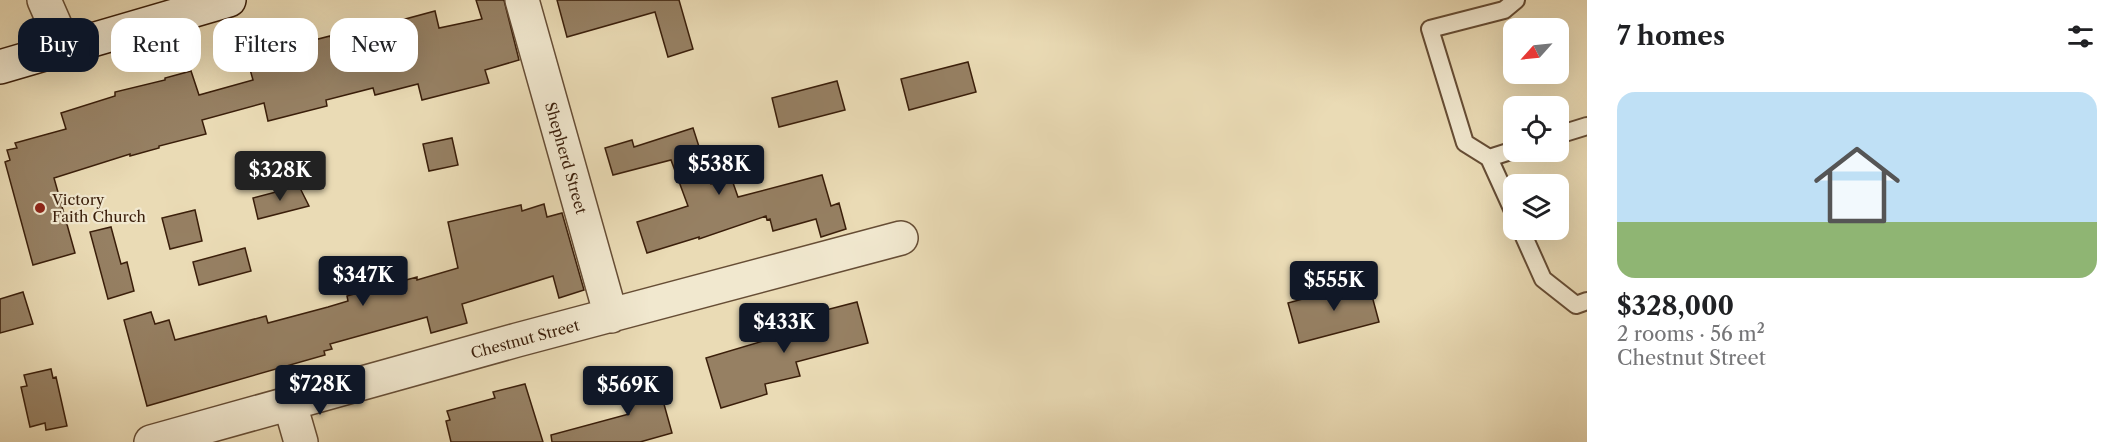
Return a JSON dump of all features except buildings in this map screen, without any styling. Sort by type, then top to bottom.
[{"type":"street","points":[[44,0],[52,18]]},
{"type":"street","name":"Shepherd Street","points":[[522,0],[611,316]]},
{"type":"street","points":[[99,38],[222,1]]},
{"type":"street","points":[[0,67],[18,62]]},
{"type":"street","name":"Chestnut Street","points":[[151,442],[901,238]]},
{"type":"street","points":[[290,404],[301,442]]},
{"type":"lane","points":[[1503,189],[1489,158],[1465,143],[1430,29],[1504,10],[1516,0]]},
{"type":"lane","points":[[1569,132],[1587,126]]},
{"type":"lane","points":[[1489,158],[1503,154]]},
{"type":"lane","points":[[1525,240],[1543,279],[1576,305],[1587,301]]},
{"type":"place","name":"Victory Faith Church","points":[[40,208]]}]
